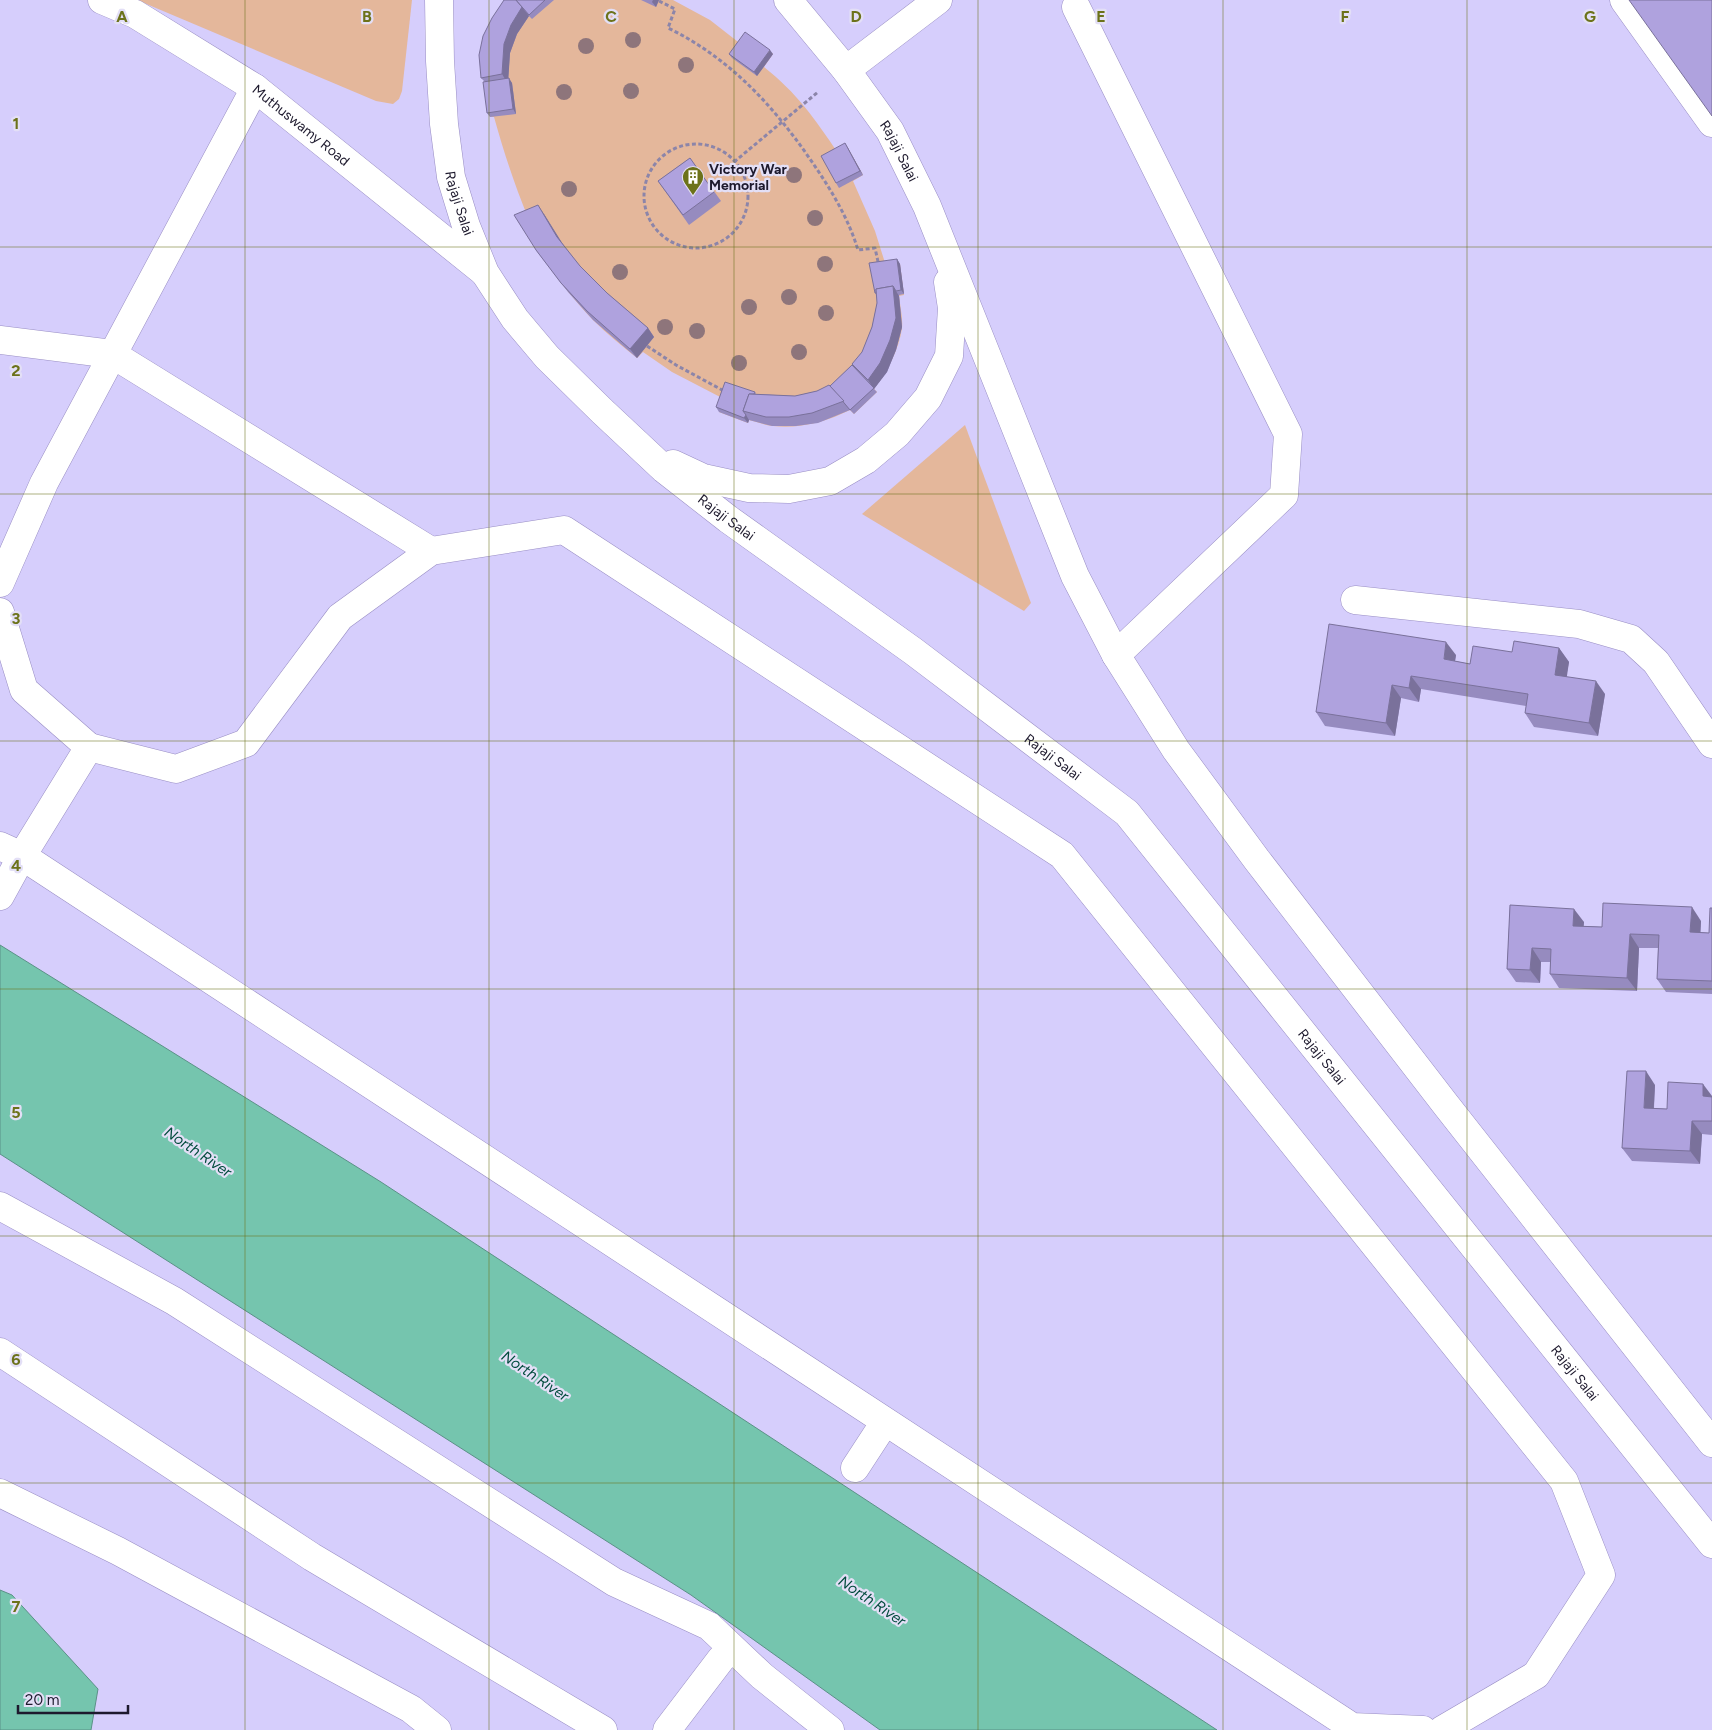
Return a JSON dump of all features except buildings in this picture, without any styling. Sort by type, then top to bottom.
[{"type":"street","name":"Muthuswamy Road","points":[[102,0],[135,14],[255,88],[485,273]]},
{"type":"street","name":"Rajaji Salai","points":[[439,0],[444,124],[451,177],[466,226],[485,273],[515,319],[547,357],[664,469],[728,519],[914,651],[1126,813],[1712,1544]]},
{"type":"street","name":"Rajaji Salai","points":[[788,0],[846,70],[890,131],[927,206],[1075,576],[1116,655],[1176,750],[1257,860],[1490,1162],[1712,1443]]},
{"type":"street","points":[[846,70],[938,0]]},
{"type":"street","points":[[1624,0],[1712,123]]},
{"type":"street","points":[[1076,7],[1288,434],[1284,495],[1116,655]]},
{"type":"street","points":[[0,583],[44,483],[255,88]]},
{"type":"street","points":[[645,452],[703,478],[750,488],[789,489],[830,481],[866,460],[897,434],[928,398],[949,356],[952,308],[943,246]]},
{"type":"street","points":[[0,340],[112,354],[431,550]]},
{"type":"street","points":[[0,612],[24,690],[90,747],[176,769],[246,743],[340,617],[431,550],[564,530],[1062,855],[1564,1481],[1600,1575],[1536,1675],[1442,1730]]},
{"type":"street","points":[[1355,600],[1578,624],[1630,639],[1656,662],[1712,744]]},
{"type":"street","points":[[0,896],[11,851],[90,747]]},
{"type":"street","points":[[11,851],[1352,1727],[1423,1730]]},
{"type":"street","points":[[0,1206],[174,1301],[614,1582],[709,1626],[762,1676],[830,1730]]},
{"type":"street","points":[[0,1352],[312,1557],[604,1730]]},
{"type":"street","points":[[855,1468],[885,1422]]},
{"type":"street","points":[[0,1494],[118,1551],[393,1700],[437,1730]]},
{"type":"street","points":[[667,1730],[721,1659]]},
{"type":"path","points":[[659,1],[676,9],[668,28],[707,50],[732,70],[754,89],[794,134],[836,198],[852,229],[858,250],[874,248],[879,267]]},
{"type":"path","points":[[734,162],[818,92]]},
{"type":"path","points":[[696,144],[712,147],[727,154],[734,162],[739,166],[746,181],[748,198],[745,214],[737,229],[724,240],[709,247],[691,248],[674,244],[660,234],[649,220],[644,202],[645,185],[652,168],[664,155],[680,147],[696,144]]},
{"type":"path","points":[[647,346],[706,382],[727,392]]},
{"type":"shaded area","points":[[137,0],[412,0],[402,91],[399,99],[393,104],[376,101]]},
{"type":"shaded area","points":[[515,0],[673,0],[710,20],[742,45],[748,36],[773,54],[764,67],[805,107],[838,153],[848,148],[863,175],[853,181],[875,231],[886,266],[900,264],[904,295],[899,296],[902,328],[898,344],[888,368],[874,389],[877,392],[854,414],[850,410],[812,424],[783,427],[770,426],[749,420],[748,423],[719,412],[724,399],[672,372],[643,352],[637,358],[598,325],[563,286],[521,224],[529,220],[510,169],[494,117],[490,117],[486,87]]},
{"type":"shaded area","points":[[965,425],[1031,603],[1024,611],[862,514]]},
{"type":"water","name":"North River","points":[[0,945],[381,1182],[1217,1730],[880,1730],[691,1595],[0,1154]]},
{"type":"water","points":[[0,1590],[12,1595],[98,1689],[91,1730],[0,1730]]},
{"type":"place","name":"Victory War Memorial","points":[[693,196]]}]
